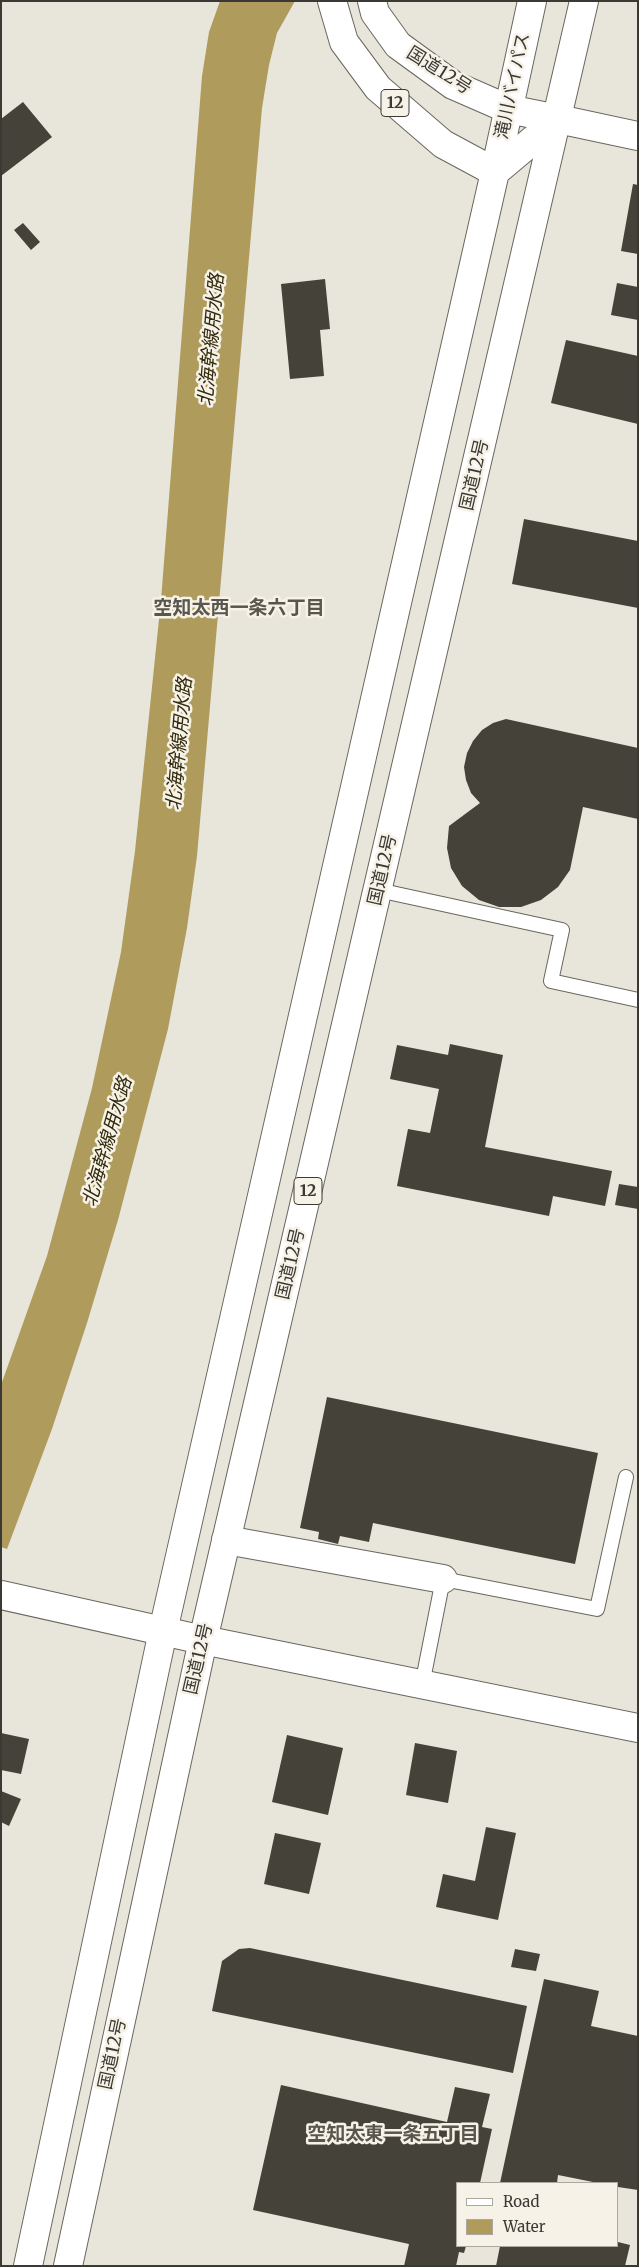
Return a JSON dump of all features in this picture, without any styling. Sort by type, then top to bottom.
[{"type":"main road","name":"12","points":[[332,1],[344,42],[378,88],[444,144],[495,172]]},
{"type":"main road","name":"国道12号","points":[[68,2266],[203,1640],[558,119],[508,109],[453,84],[398,45],[376,13],[372,1]]},
{"type":"main road","name":"滝川バイパス","points":[[495,172],[532,1]]},
{"type":"main road","name":"12","points":[[558,119],[584,1]]},
{"type":"main road","points":[[28,2266],[163,1631],[495,172],[558,119],[638,136]]},
{"type":"main road","points":[[226,1540],[443,1579]]},
{"type":"main road","points":[[1,1595],[203,1640],[638,1728]]},
{"type":"lane","points":[[378,890],[562,930],[551,981],[638,1000]]},
{"type":"lane","points":[[422,1685],[443,1579],[597,1609],[626,1477]]},
{"type":"water","name":"北海幹線用水路","points":[[220,1],[295,1],[277,33],[269,65],[262,108],[197,856],[187,928],[168,1029],[118,1220],[52,1429],[7,1549],[1,1547],[1,1385],[47,1256],[92,1088],[121,952],[135,851],[161,600],[202,76],[209,32]]},
{"type":"building","points":[[23,102],[52,137],[1,176],[1,119]]},
{"type":"building","points":[[633,184],[638,185],[638,254],[621,251]]},
{"type":"building","points":[[23,223],[40,242],[31,250],[14,230]]},
{"type":"building","points":[[325,279],[330,329],[320,330],[324,376],[290,379],[281,284]]},
{"type":"building","points":[[617,283],[638,287],[638,320],[611,315]]},
{"type":"building","points":[[566,340],[638,356],[638,424],[551,403]]},
{"type":"building","points":[[524,519],[638,541],[638,608],[512,584]]},
{"type":"building","points":[[506,719],[638,748],[638,819],[583,807],[570,870],[558,887],[541,900],[521,907],[499,907],[479,900],[462,886],[451,868],[447,848],[449,826],[480,803],[471,793],[466,780],[464,767],[467,753],[473,741],[482,730],[493,723]]},
{"type":"building","points":[[450,1044],[503,1055],[485,1147],[612,1171],[605,1206],[553,1196],[549,1216],[397,1186],[408,1129],[430,1133],[439,1089],[390,1079],[397,1045],[448,1055]]},
{"type":"building","points":[[619,1184],[638,1187],[638,1209],[615,1205]]},
{"type":"building","points":[[327,1397],[598,1453],[575,1564],[373,1523],[369,1542],[340,1536],[338,1544],[318,1539],[319,1532],[300,1528]]},
{"type":"building","points":[[1,1733],[29,1739],[21,1774],[1,1770]]},
{"type":"building","points":[[287,1735],[343,1748],[328,1815],[272,1802]]},
{"type":"building","points":[[415,1743],[457,1751],[448,1803],[406,1795]]},
{"type":"building","points":[[1,1791],[21,1799],[9,1826],[1,1822]]},
{"type":"building","points":[[486,1827],[516,1833],[498,1920],[436,1907],[443,1874],[475,1881]]},
{"type":"building","points":[[275,1833],[321,1843],[309,1894],[264,1884]]},
{"type":"building","points":[[250,1948],[527,2006],[513,2073],[212,2011],[222,1961],[239,1949]]},
{"type":"building","points":[[515,1949],[540,1954],[536,1971],[511,1967]]},
{"type":"building","points":[[544,1979],[599,1991],[591,2026],[638,2036],[638,2190],[619,2187],[619,2182],[593,2182],[558,2175],[557,2182],[500,2182]]},
{"type":"building","points":[[281,2085],[447,2122],[455,2087],[490,2094],[482,2127],[492,2129],[480,2182],[456,2182],[456,2247],[466,2247],[464,2253],[459,2252],[456,2266],[404,2266],[409,2244],[253,2210]]},
{"type":"building","points":[[619,2242],[630,2245],[625,2266],[496,2266],[500,2247],[619,2247]]},
{"type":"district","name":"空知太西一条六丁目","points":[[239,609]]},
{"type":"district","name":"空知太東一条五丁目","points":[[393,2135]]}]
